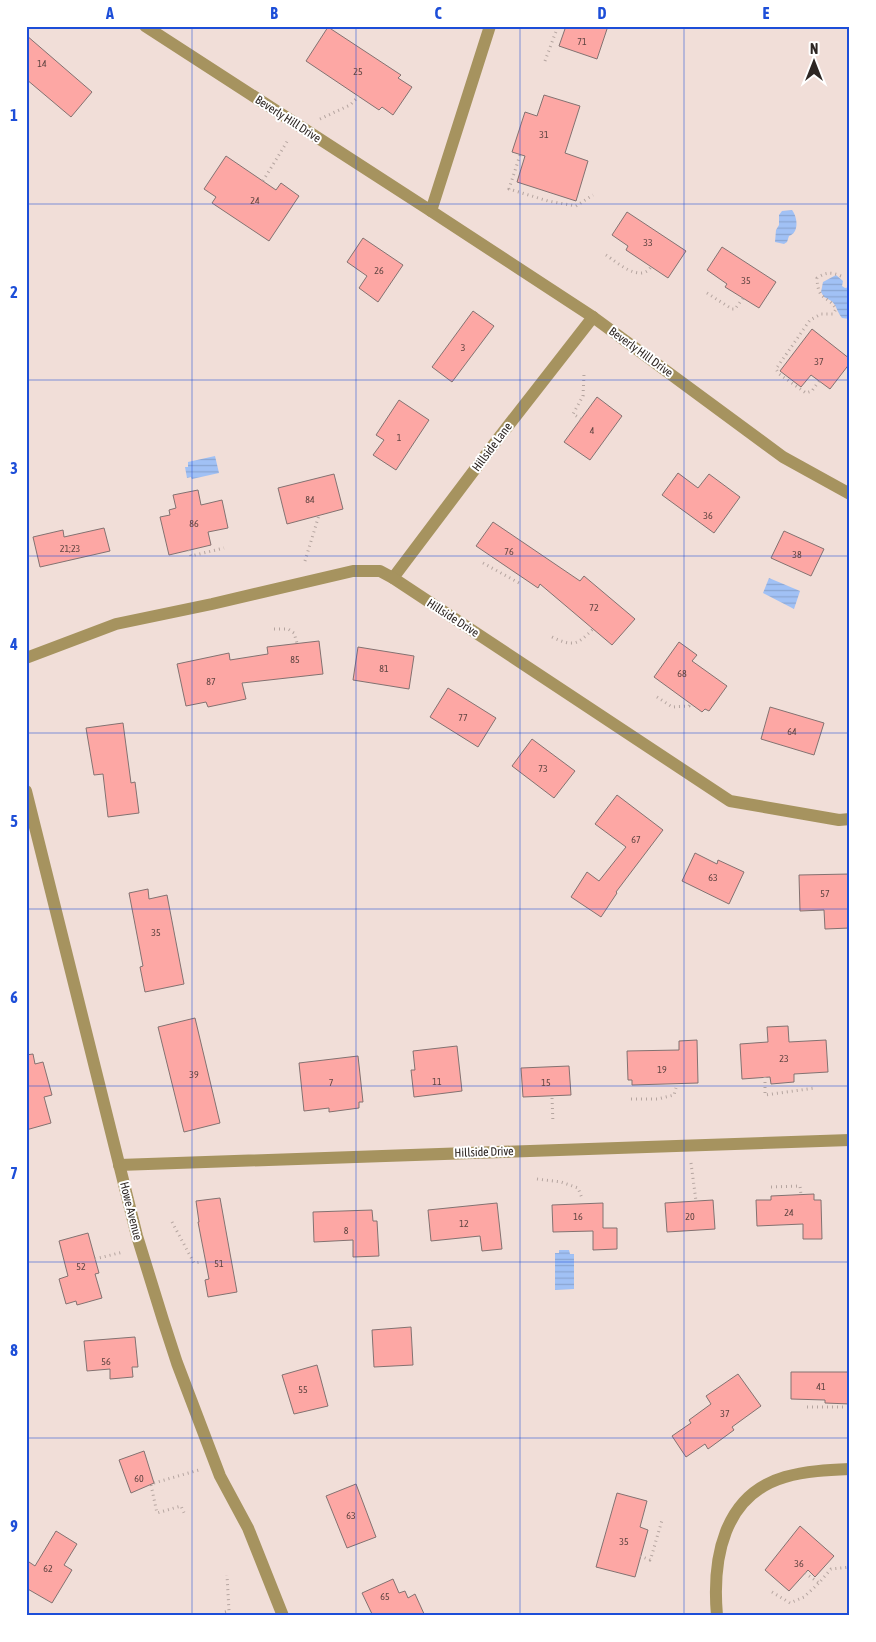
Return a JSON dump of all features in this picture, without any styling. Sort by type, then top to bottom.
[{"type":"street","name":"Beverly Hill Drive","points":[[145,26],[593,317],[783,457],[850,494]]},
{"type":"street","points":[[431,211],[490,26]]},
{"type":"street","name":"Hillside Lane","points":[[393,578],[501,434],[593,317]]},
{"type":"street","name":"Hillside Drive","points":[[26,658],[116,624],[353,571],[380,571],[730,801],[839,820],[850,819]]},
{"type":"street","name":"Howe Avenue","points":[[26,791],[140,1248],[177,1363],[220,1476],[248,1528],[283,1616]]},
{"type":"street","name":"Hillside Drive","points":[[119,1164],[850,1140]]},
{"type":"street","points":[[717,1616],[716,1573],[720,1550],[731,1520],[745,1500],[765,1485],[786,1476],[808,1472],[850,1469]]},
{"type":"path","points":[[545,61],[558,26]]},
{"type":"path","points":[[264,181],[299,126],[350,105],[359,96]]},
{"type":"path","points":[[520,155],[509,189],[548,201],[576,206],[593,195]]},
{"type":"path","points":[[606,255],[642,274],[651,267]]},
{"type":"path","points":[[819,381],[812,391],[806,394],[779,374],[776,368],[810,320],[821,314],[833,314],[836,309],[820,295],[817,278],[824,274],[832,273],[841,276]]},
{"type":"path","points":[[707,293],[732,309],[735,309],[743,298]]},
{"type":"path","points":[[581,419],[573,414],[583,396],[584,374]]},
{"type":"path","points":[[305,561],[319,515]]},
{"type":"path","points":[[189,550],[191,556],[224,548]]},
{"type":"path","points":[[483,563],[519,583]]},
{"type":"path","points":[[552,637],[567,644],[581,641],[593,629]]},
{"type":"path","points":[[274,630],[288,630],[294,633],[297,644]]},
{"type":"path","points":[[657,697],[672,707],[689,706],[690,704]]},
{"type":"path","points":[[765,1077],[765,1095],[815,1088]]},
{"type":"path","points":[[631,1099],[658,1099],[674,1095],[676,1088]]},
{"type":"path","points":[[552,1098],[553,1123]]},
{"type":"path","points":[[684,1163],[692,1163],[696,1201]]},
{"type":"path","points":[[536,1179],[561,1182],[578,1188],[582,1198]]},
{"type":"path","points":[[771,1187],[800,1186],[801,1194]]},
{"type":"path","points":[[172,1222],[194,1263],[202,1262]]},
{"type":"path","points":[[95,1259],[140,1248]]},
{"type":"path","points":[[807,1407],[850,1407],[849,1404]]},
{"type":"path","points":[[184,1515],[181,1506],[157,1513],[152,1484],[216,1465]]},
{"type":"path","points":[[640,1556],[650,1560],[662,1520]]},
{"type":"path","points":[[772,1592],[790,1603],[804,1597],[831,1569],[850,1566]]},
{"type":"path","points":[[805,1573],[819,1583]]},
{"type":"path","points":[[225,1612],[229,1611],[227,1575]]},
{"type":"water","points":[[792,210],[796,221],[795,232],[789,236],[784,244],[775,242],[779,215],[782,211]]},
{"type":"water","points":[[836,275],[843,281],[842,286],[845,288],[850,287],[850,319],[842,318],[834,303],[824,297],[821,292],[823,282]]},
{"type":"water","points":[[215,456],[219,473],[192,479],[191,477],[187,478],[185,467],[188,467],[188,462]]},
{"type":"water","points":[[769,578],[800,591],[794,609],[763,593]]},
{"type":"water","points":[[559,1250],[569,1250],[570,1254],[574,1254],[574,1289],[555,1290],[555,1253],[559,1253]]},
{"type":"building","points":[[566,26],[608,26],[597,59],[559,46]]},
{"type":"building","points":[[328,27],[401,75],[398,78],[412,87],[393,115],[382,107],[379,110],[306,61]]},
{"type":"building","points":[[26,35],[92,92],[71,117],[26,79]]},
{"type":"building","points":[[544,95],[580,106],[565,153],[588,161],[576,201],[517,182],[525,156],[512,152],[525,112],[537,116]]},
{"type":"building","points":[[226,156],[276,190],[281,183],[299,196],[269,241],[212,203],[216,197],[204,189]]},
{"type":"building","points":[[627,212],[686,251],[668,278],[626,250],[628,246],[612,235]]},
{"type":"building","points":[[363,238],[403,265],[378,302],[359,288],[367,276],[347,262]]},
{"type":"building","points":[[722,247],[776,282],[759,308],[725,287],[727,284],[707,270]]},
{"type":"building","points":[[473,311],[494,326],[452,382],[432,367]]},
{"type":"building","points":[[812,329],[850,359],[850,363],[830,389],[811,375],[801,387],[780,371]]},
{"type":"building","points":[[597,397],[622,416],[590,460],[564,442]]},
{"type":"building","points":[[399,400],[429,420],[396,470],[373,455],[384,440],[376,435]]},
{"type":"building","points":[[678,473],[698,488],[709,474],[740,497],[714,533],[662,495]]},
{"type":"building","points":[[334,474],[343,509],[287,524],[278,488]]},
{"type":"building","points":[[198,490],[201,505],[222,500],[228,528],[208,532],[211,545],[169,555],[160,517],[170,515],[169,510],[176,508],[173,495]]},
{"type":"building","points":[[493,522],[580,581],[584,576],[635,619],[612,645],[540,584],[538,588],[476,546]]},
{"type":"building","points":[[104,528],[110,551],[40,567],[33,537],[63,530],[64,537]]},
{"type":"building","points":[[784,531],[824,549],[811,576],[771,558]]},
{"type":"building","points":[[319,641],[323,674],[242,683],[246,699],[208,707],[206,702],[186,706],[177,664],[229,653],[230,660],[268,654],[267,647]]},
{"type":"building","points":[[679,642],[697,655],[692,661],[727,686],[709,711],[705,709],[702,712],[654,677]]},
{"type":"building","points":[[358,647],[414,656],[409,689],[353,680]]},
{"type":"building","points":[[448,688],[496,718],[478,747],[430,717]]},
{"type":"building","points":[[770,707],[824,723],[814,755],[761,739]]},
{"type":"building","points":[[123,723],[131,783],[135,782],[139,813],[108,817],[103,774],[94,775],[86,728]]},
{"type":"building","points":[[532,739],[575,771],[554,798],[512,766]]},
{"type":"building","points":[[617,795],[663,830],[616,892],[601,917],[571,897],[587,872],[599,881],[626,847],[595,824]]},
{"type":"building","points":[[695,853],[717,864],[718,860],[744,872],[729,904],[682,881]]},
{"type":"building","points":[[850,874],[850,928],[825,929],[824,910],[800,911],[799,875]]},
{"type":"building","points":[[148,889],[149,899],[167,895],[184,984],[145,992],[140,967],[143,966],[129,893]]},
{"type":"building","points":[[195,1018],[220,1123],[184,1132],[158,1027]]},
{"type":"building","points":[[788,1026],[789,1042],[826,1040],[828,1072],[794,1074],[794,1082],[771,1084],[770,1077],[742,1079],[740,1044],[768,1042],[767,1027]]},
{"type":"building","points":[[697,1040],[698,1083],[632,1085],[632,1080],[628,1080],[627,1051],[679,1050],[679,1041]]},
{"type":"building","points":[[457,1046],[462,1091],[414,1097],[411,1070],[415,1070],[413,1051]]},
{"type":"building","points":[[33,1054],[35,1064],[43,1062],[52,1095],[44,1097],[51,1123],[26,1130],[26,1055]]},
{"type":"building","points":[[358,1056],[363,1102],[359,1102],[359,1108],[329,1112],[329,1108],[304,1111],[299,1063]]},
{"type":"building","points":[[569,1066],[571,1095],[523,1097],[521,1068]]},
{"type":"building","points":[[814,1194],[814,1200],[821,1200],[822,1239],[803,1239],[803,1224],[757,1226],[756,1200],[771,1200],[771,1196]]},
{"type":"building","points":[[220,1198],[237,1292],[208,1297],[205,1280],[209,1279],[196,1201]]},
{"type":"building","points":[[713,1200],[715,1229],[667,1232],[665,1203]]},
{"type":"building","points":[[497,1203],[502,1249],[482,1251],[480,1236],[431,1241],[428,1210]]},
{"type":"building","points":[[603,1203],[603,1228],[617,1228],[617,1249],[593,1250],[593,1231],[553,1232],[552,1205]]},
{"type":"building","points":[[372,1210],[373,1221],[377,1221],[379,1256],[353,1257],[353,1240],[314,1242],[313,1212]]},
{"type":"building","points":[[88,1233],[99,1273],[95,1274],[102,1298],[77,1305],[76,1301],[66,1304],[59,1279],[68,1276],[59,1241]]},
{"type":"building","points":[[411,1327],[413,1365],[374,1367],[372,1330]]},
{"type":"building","points":[[135,1337],[138,1367],[132,1367],[133,1377],[110,1379],[110,1369],[87,1371],[84,1341]]},
{"type":"building","points":[[317,1365],[328,1406],[294,1414],[282,1375]]},
{"type":"building","points":[[791,1372],[850,1372],[850,1404],[825,1403],[825,1400],[791,1399]]},
{"type":"building","points":[[738,1374],[761,1406],[732,1427],[734,1430],[708,1449],[705,1444],[686,1457],[672,1436],[691,1423],[689,1420],[711,1404],[706,1396]]},
{"type":"building","points":[[144,1451],[154,1483],[131,1493],[119,1460]]},
{"type":"building","points":[[356,1484],[376,1537],[347,1548],[326,1496]]},
{"type":"building","points":[[617,1493],[647,1501],[640,1527],[648,1530],[635,1577],[596,1567]]},
{"type":"building","points":[[800,1526],[834,1556],[815,1577],[808,1570],[789,1591],[765,1570]]},
{"type":"building","points":[[56,1531],[77,1544],[64,1565],[72,1570],[52,1603],[26,1588],[26,1560],[35,1566]]},
{"type":"building","points":[[393,1579],[399,1593],[405,1591],[408,1598],[415,1594],[425,1616],[368,1616],[372,1614],[362,1593]]}]
